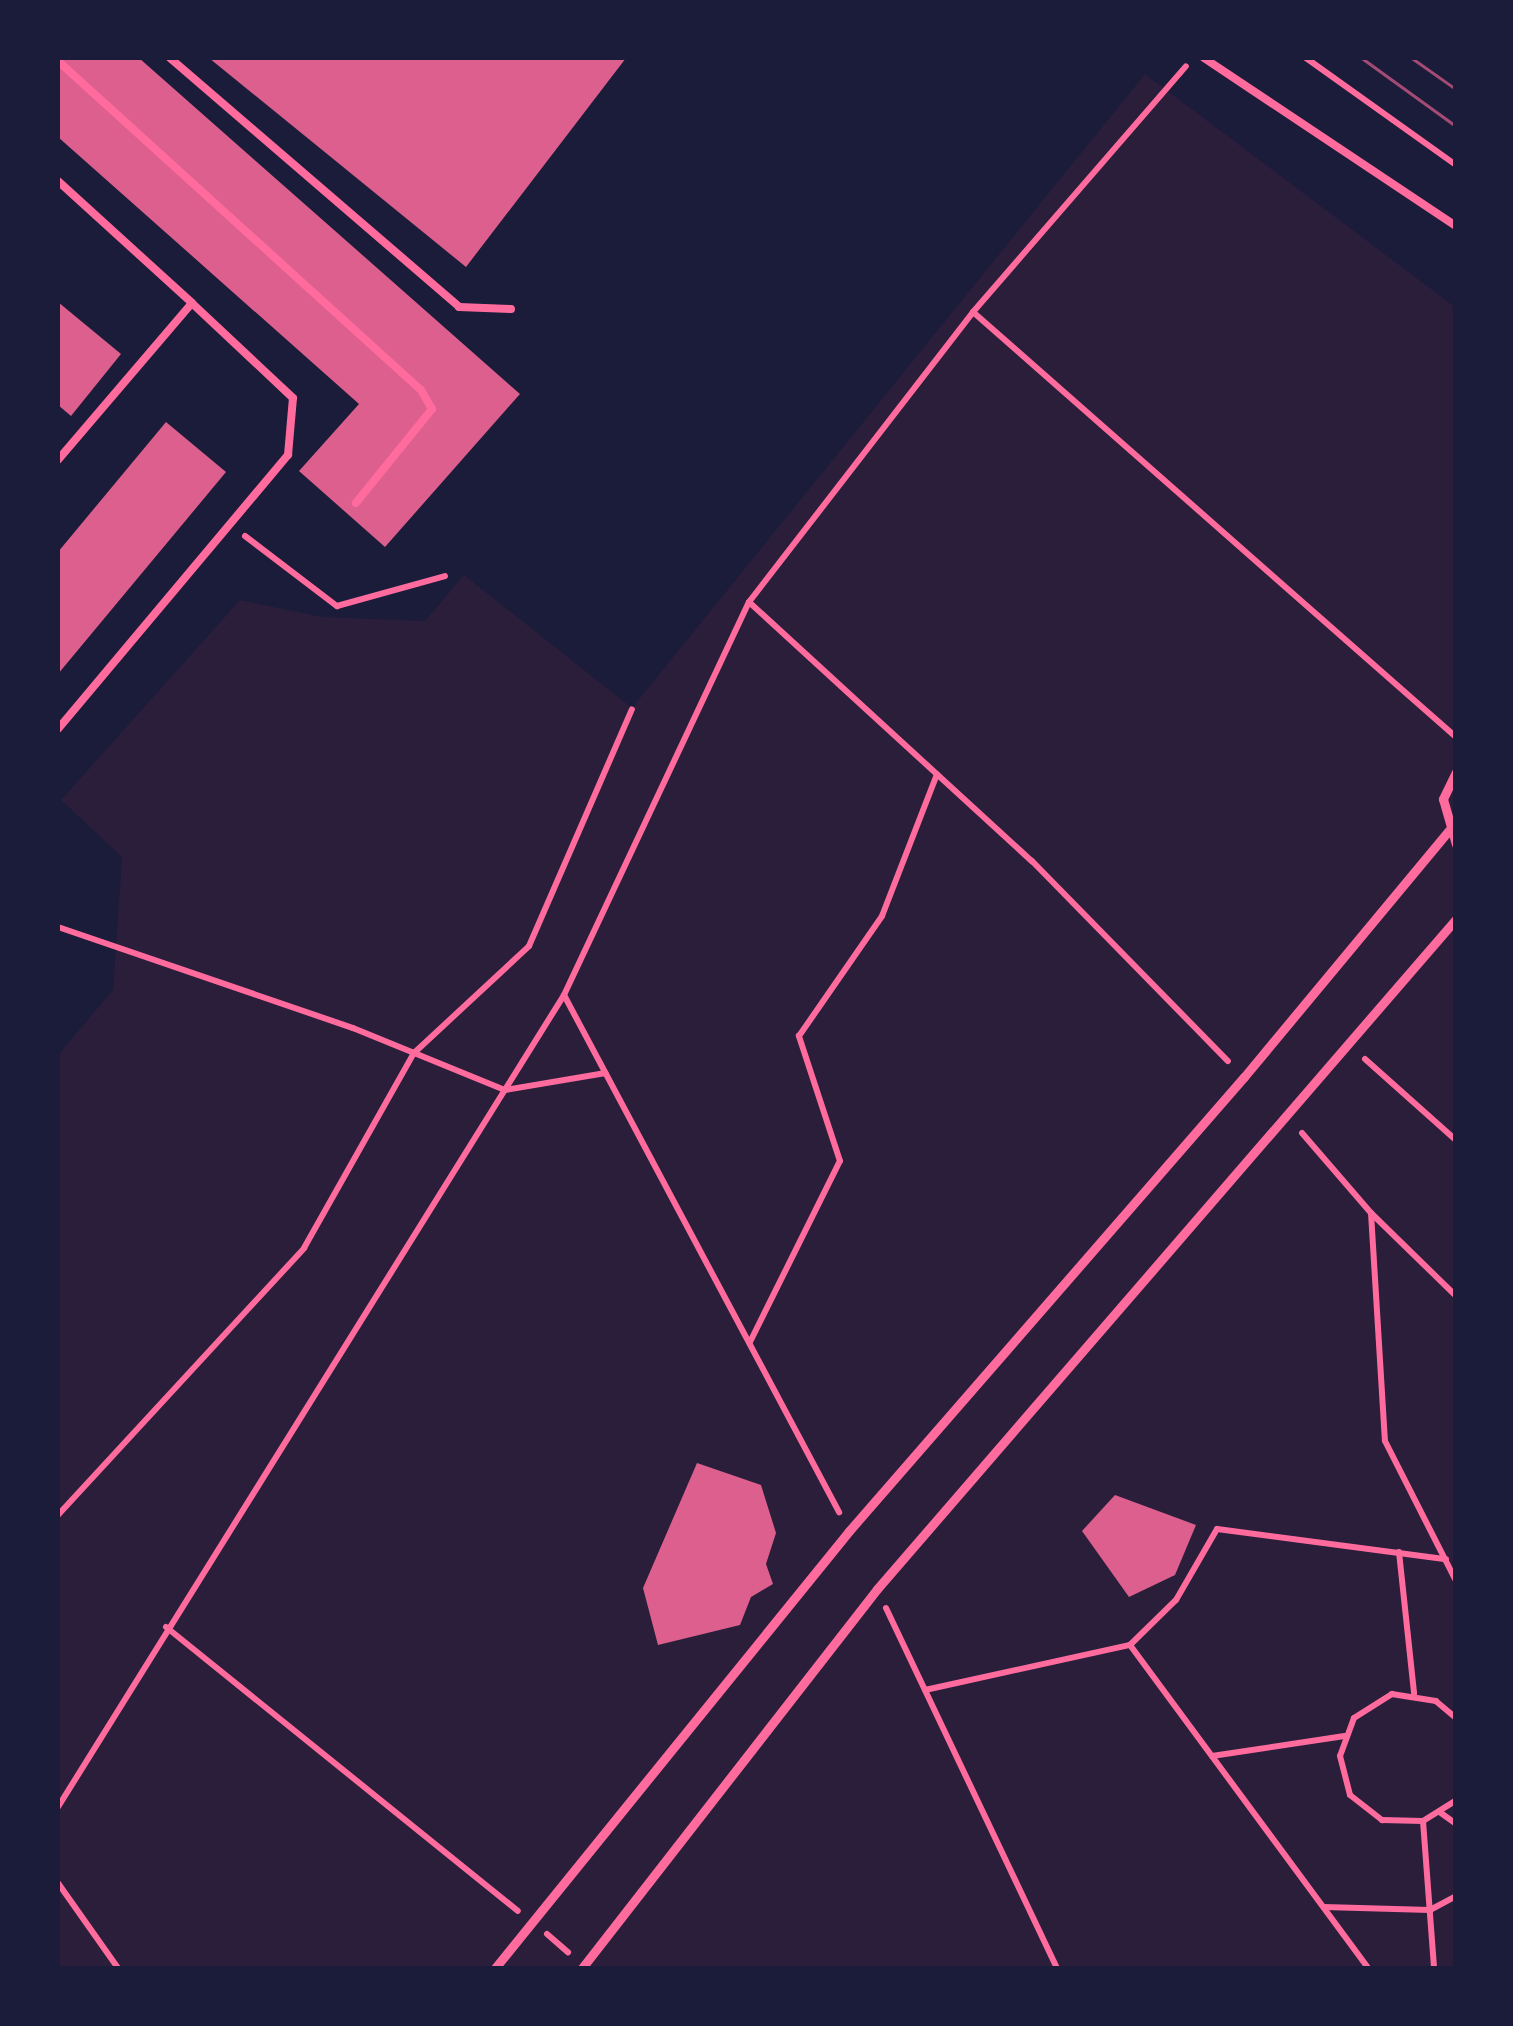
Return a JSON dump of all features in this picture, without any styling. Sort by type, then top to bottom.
[{"type":"street","points":[[1456,772],[1444,799],[1448,831],[1456,844]]},
{"type":"street","points":[[495,1968],[850,1531],[1244,1078],[1448,831]]},
{"type":"street","points":[[583,1967],[877,1589],[1456,920]]},
{"type":"lane","points":[[170,58],[458,307],[510,309]]},
{"type":"lane","points":[[1204,58],[1456,226]]},
{"type":"lane","points":[[58,61],[421,390],[432,409],[356,503]]},
{"type":"lane","points":[[58,182],[293,398],[288,454],[58,728]]},
{"type":"lane","points":[[58,462],[192,303]]},
{"type":"path","points":[[58,1807],[166,1627],[564,996],[749,602],[973,312],[1193,58]]},
{"type":"path","points":[[1306,58],[1456,164]]},
{"type":"path","points":[[973,312],[1456,737]]},
{"type":"path","points":[[230,524],[337,606],[446,576]]},
{"type":"path","points":[[749,602],[937,774],[1244,1078]]},
{"type":"path","points":[[58,1515],[304,1248],[414,1053],[529,946],[632,708]]},
{"type":"path","points":[[750,1344],[840,1161],[799,1036],[882,916],[937,774]]},
{"type":"path","points":[[58,928],[106,939],[353,1028],[504,1090],[606,1073]]},
{"type":"path","points":[[564,996],[850,1531]]},
{"type":"path","points":[[1349,1045],[1456,1140]]},
{"type":"path","points":[[1288,1116],[1372,1213],[1456,1296]]},
{"type":"path","points":[[1372,1213],[1385,1441],[1456,1581]]},
{"type":"path","points":[[925,1690],[1130,1645],[1176,1600],[1217,1529],[1446,1558]]},
{"type":"path","points":[[1399,1552],[1414,1694]]},
{"type":"path","points":[[877,1589],[1058,1968]]},
{"type":"path","points":[[166,1627],[583,1967]]},
{"type":"path","points":[[1130,1645],[1368,1968]]},
{"type":"path","points":[[1456,1718],[1414,1694],[1371,1702],[1344,1736],[1342,1776],[1364,1810],[1382,1820],[1423,1821],[1456,1800]]},
{"type":"path","points":[[1212,1756],[1344,1736]]},
{"type":"path","points":[[1441,1813],[1456,1824]]},
{"type":"path","points":[[1423,1821],[1434,1968]]},
{"type":"path","points":[[58,1884],[118,1968]]},
{"type":"path","points":[[1324,1907],[1430,1910],[1456,1896]]},
{"type":"shaded area","points":[[1145,74],[1455,307],[1455,1968],[58,1968],[58,1055],[113,990],[122,857],[61,800],[240,600],[322,617],[425,621],[464,575],[632,708]]},
{"type":"building","points":[[58,58],[139,58],[520,394],[385,547],[299,471],[359,404],[58,137]]},
{"type":"building","points":[[209,58],[626,58],[466,267]]},
{"type":"building","points":[[58,302],[121,354],[71,416],[58,405]]},
{"type":"building","points":[[166,422],[226,472],[58,674],[58,552]]},
{"type":"building","points":[[697,1463],[761,1485],[776,1533],[766,1564],[773,1584],[751,1597],[740,1625],[658,1645],[643,1588]]},
{"type":"building","points":[[1115,1495],[1196,1525],[1175,1575],[1129,1597],[1082,1531]]},
{"type":"tram line","points":[[1362,58],[1456,126]]},
{"type":"tram line","points":[[1412,58],[1456,89]]}]
